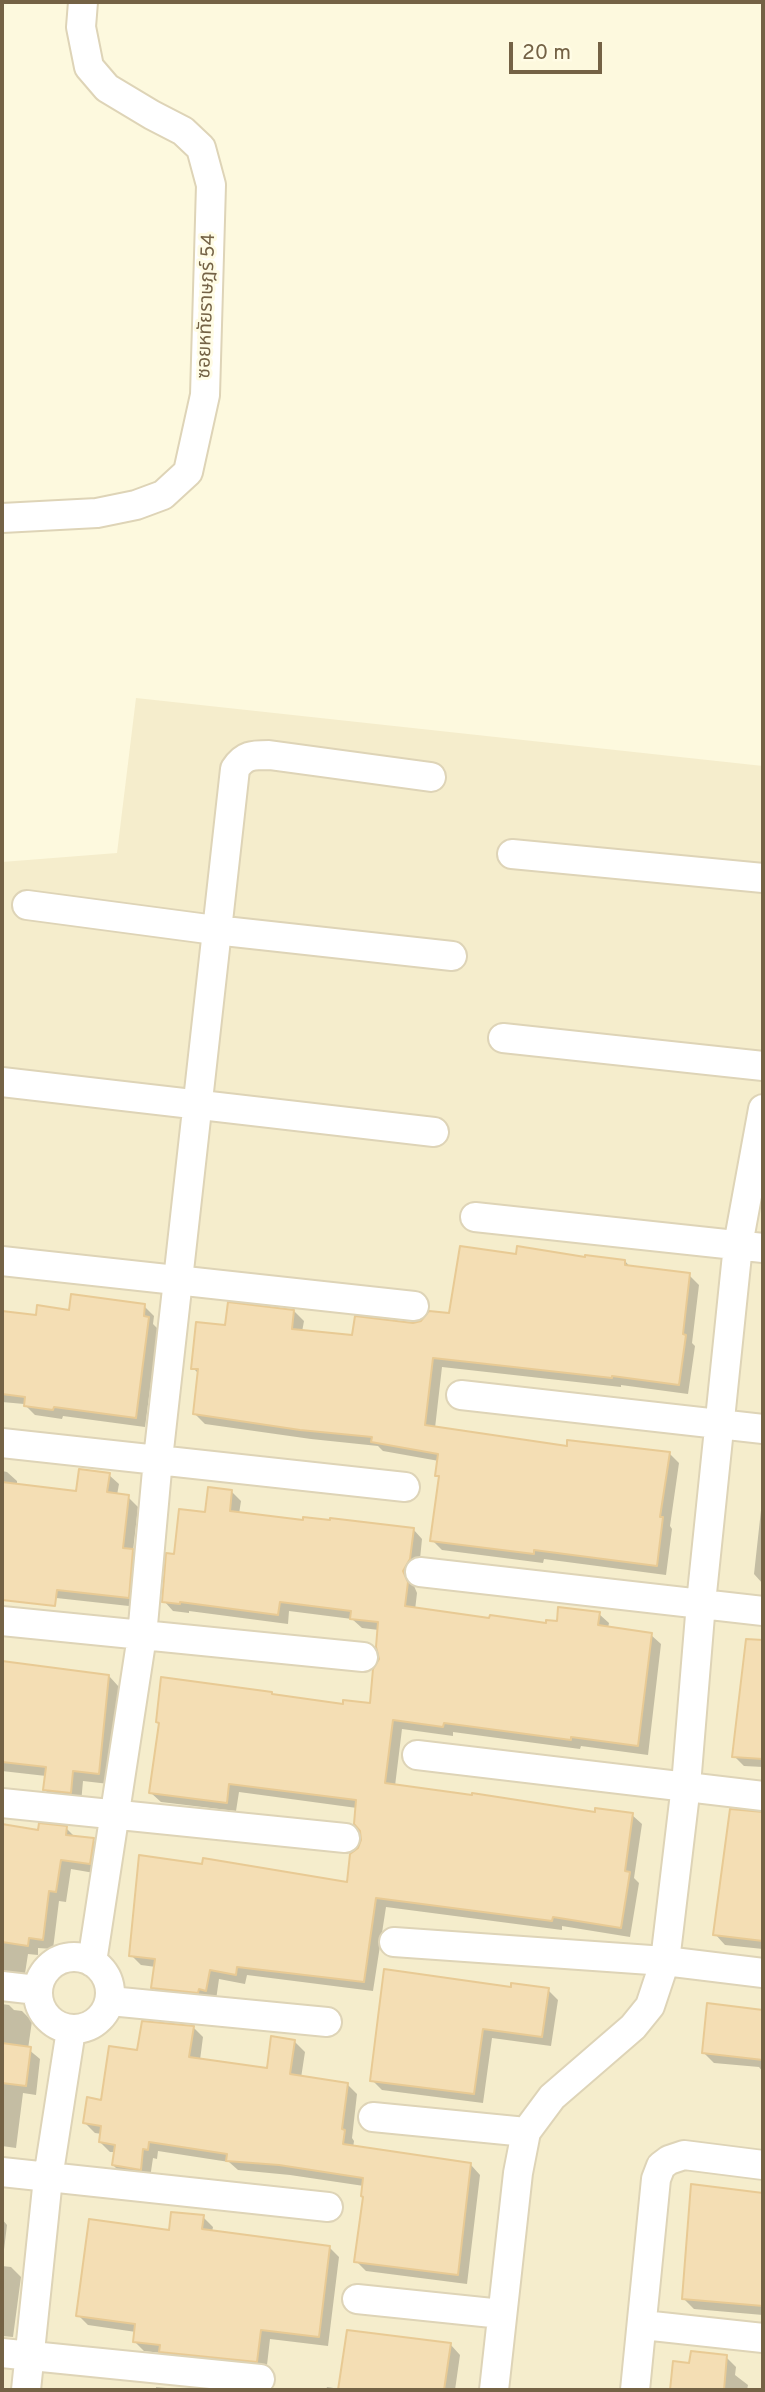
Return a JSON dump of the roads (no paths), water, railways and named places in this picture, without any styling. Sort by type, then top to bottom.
[{"type":"street","name":"ซอยหทัยราษฎร์ 54","points":[[2,518],[97,513],[136,505],[163,495],[188,472],[205,395],[211,185],[201,148],[183,131],[152,116],[107,88],[89,67],[81,27],[83,2]]},
{"type":"street","points":[[92,1962],[142,1636],[158,1459],[235,769],[242,758],[269,755],[431,777]]},
{"type":"street","points":[[512,854],[763,878]]},
{"type":"street","points":[[27,905],[215,930],[453,956]]},
{"type":"street","points":[[503,1038],[763,1066]]},
{"type":"street","points":[[2,1082],[434,1132]]},
{"type":"street","points":[[494,2390],[518,2173],[526,2132],[552,2097],[633,2027],[650,2006],[665,1961],[686,1786],[701,1603],[720,1424],[750,1247],[763,1109]]},
{"type":"street","points":[[475,1217],[750,1247]]},
{"type":"street","points":[[2,1261],[414,1306]]},
{"type":"street","points":[[461,1395],[763,1429]]},
{"type":"street","points":[[2,1443],[405,1487]]},
{"type":"street","points":[[420,1572],[763,1611]]},
{"type":"street","points":[[2,1621],[363,1657]]},
{"type":"street","points":[[417,1755],[763,1796]]},
{"type":"street","points":[[2,1803],[345,1838]]},
{"type":"street","points":[[394,1942],[665,1961],[763,1973]]},
{"type":"street","points":[[82,1958],[92,1962],[105,1975],[109,1983],[110,2001],[105,2013],[96,2023],[71,2030],[50,2021],[38,2001],[37,1990],[45,1971],[62,1959],[82,1958]]},
{"type":"street","points":[[2,1986],[37,1990]]},
{"type":"street","points":[[110,2001],[327,2022]]},
{"type":"street","points":[[26,2390],[48,2178],[71,2030]]},
{"type":"street","points":[[373,2117],[526,2132]]},
{"type":"street","points":[[635,2390],[656,2179],[661,2166],[684,2155],[763,2165]]},
{"type":"street","points":[[2,2172],[328,2207]]},
{"type":"street","points":[[357,2299],[502,2314]]},
{"type":"street","points":[[643,2325],[763,2338]]},
{"type":"street","points":[[2,2353],[260,2379]]}]
